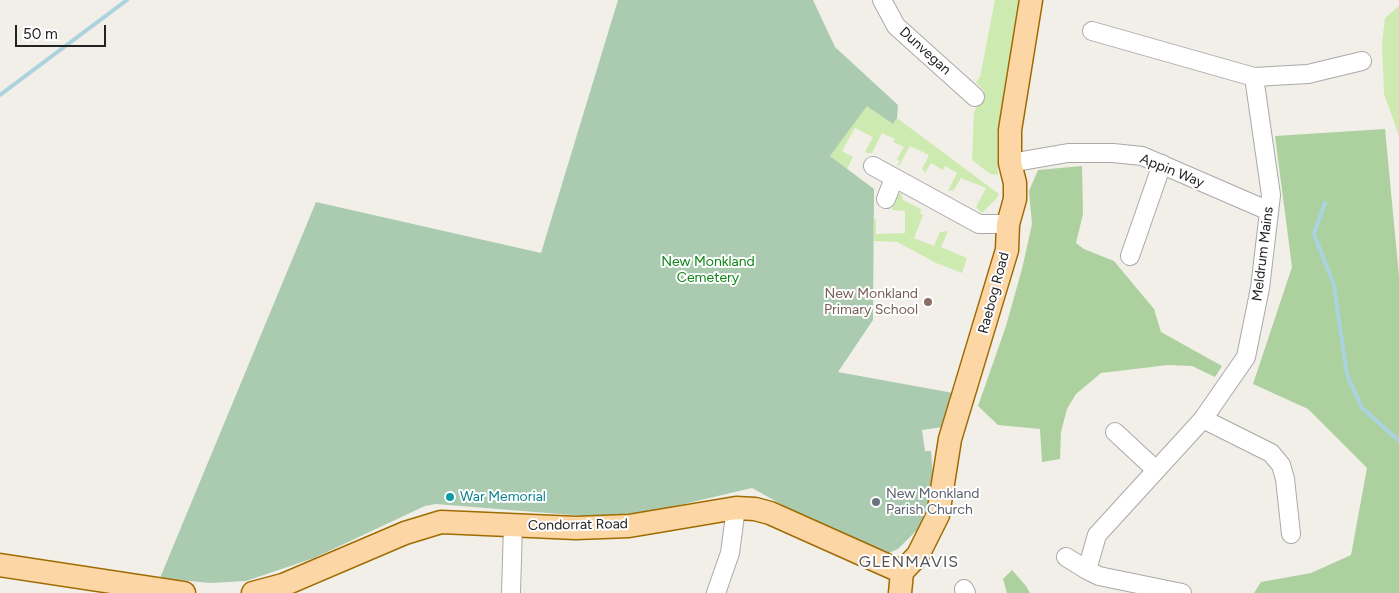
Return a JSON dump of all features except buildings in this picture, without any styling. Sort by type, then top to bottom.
[{"type":"main road","name":"Raebog Road","points":[[901,583],[918,555],[938,515],[950,439],[1007,250],[1008,224],[1015,191],[1010,163],[1010,130],[1032,0]]},
{"type":"main road","name":"Condorrat Road","points":[[253,593],[283,585],[405,533],[441,522],[576,528],[629,526],[736,508],[755,508],[770,513],[901,583]]},
{"type":"main road","points":[[0,565],[184,593]]},
{"type":"street","name":"Dunvegan","points":[[882,0],[896,26],[975,97]]},
{"type":"street","points":[[1092,31],[1254,77],[1308,74],[1362,61]]},
{"type":"street","name":"Meldrum Mains","points":[[1086,570],[1097,535],[1204,419],[1246,357],[1260,288],[1271,195],[1254,77]]},
{"type":"street","name":"Appin Way","points":[[1010,163],[1068,154],[1113,153],[1142,156],[1269,211]]},
{"type":"street","points":[[1130,256],[1162,164]]},
{"type":"street","points":[[873,166],[979,224],[1008,224]]},
{"type":"street","points":[[886,199],[894,178]]},
{"type":"street","points":[[1204,419],[1271,453],[1281,465],[1285,479],[1291,534]]},
{"type":"street","points":[[1115,432],[1156,470]]},
{"type":"street","points":[[716,593],[730,553],[736,508]]},
{"type":"street","points":[[511,593],[513,526]]},
{"type":"street","points":[[1066,557],[1099,576],[1182,593]]},
{"type":"green space","name":"New Monkland Cemetery","points":[[618,0],[813,0],[835,47],[898,105],[897,118],[893,124],[867,106],[830,156],[874,189],[873,320],[838,372],[953,393],[943,427],[922,430],[925,451],[931,451],[933,477],[929,506],[920,527],[898,549],[886,554],[860,548],[752,488],[654,511],[597,517],[436,504],[425,506],[314,558],[246,581],[210,583],[160,578],[316,202],[541,253]]},
{"type":"green space","points":[[995,0],[1019,0],[997,135],[998,175],[990,174],[972,160],[974,112],[984,91],[976,82],[980,77]]},
{"type":"green space","points":[[1399,6],[1399,136],[1384,94],[1382,43],[1385,18]]},
{"type":"green space","points":[[867,105],[893,124],[897,118],[999,194],[996,199],[982,213],[976,207],[986,188],[961,178],[954,190],[948,191],[957,173],[945,166],[943,170],[931,163],[925,173],[922,169],[929,155],[910,146],[899,166],[897,165],[900,161],[897,159],[904,147],[893,142],[895,139],[882,133],[872,153],[868,153],[865,152],[873,137],[855,128],[842,151],[853,157],[847,169],[830,156]]},
{"type":"green space","points":[[1385,129],[1399,276],[1399,593],[1254,593],[1261,582],[1311,573],[1351,555],[1367,468],[1308,409],[1253,384],[1292,267],[1275,136]]},
{"type":"green space","points":[[1082,166],[1083,214],[1076,243],[1084,249],[1114,261],[1154,309],[1161,332],[1222,366],[1215,377],[1192,366],[1168,365],[1101,373],[1076,394],[1067,409],[1061,432],[1060,459],[1042,462],[1040,429],[998,425],[978,406],[1006,326],[1022,269],[1032,224],[1029,191],[1038,170]]},
{"type":"green space","points":[[901,193],[903,200],[921,209],[920,213],[923,215],[914,238],[934,246],[940,232],[948,231],[941,247],[967,258],[962,273],[936,263],[897,242],[874,241],[874,219],[876,219],[876,234],[905,233],[905,211],[892,210],[897,194]]},
{"type":"green space","points":[[1012,570],[1030,593],[1007,593],[1003,579]]},
{"type":"waterway","points":[[0,95],[127,0]]},
{"type":"waterway","points":[[1325,203],[1314,234],[1334,285],[1347,375],[1362,408],[1399,441]]},
{"type":"place","name":"New Monkland Primary School","points":[[928,302]]},
{"type":"place","name":"War Memorial","points":[[450,497]]},
{"type":"place","name":"New Monkland Parish Church","points":[[876,502]]},
{"type":"district","name":"GLENMAVIS","points":[[909,562]]}]
